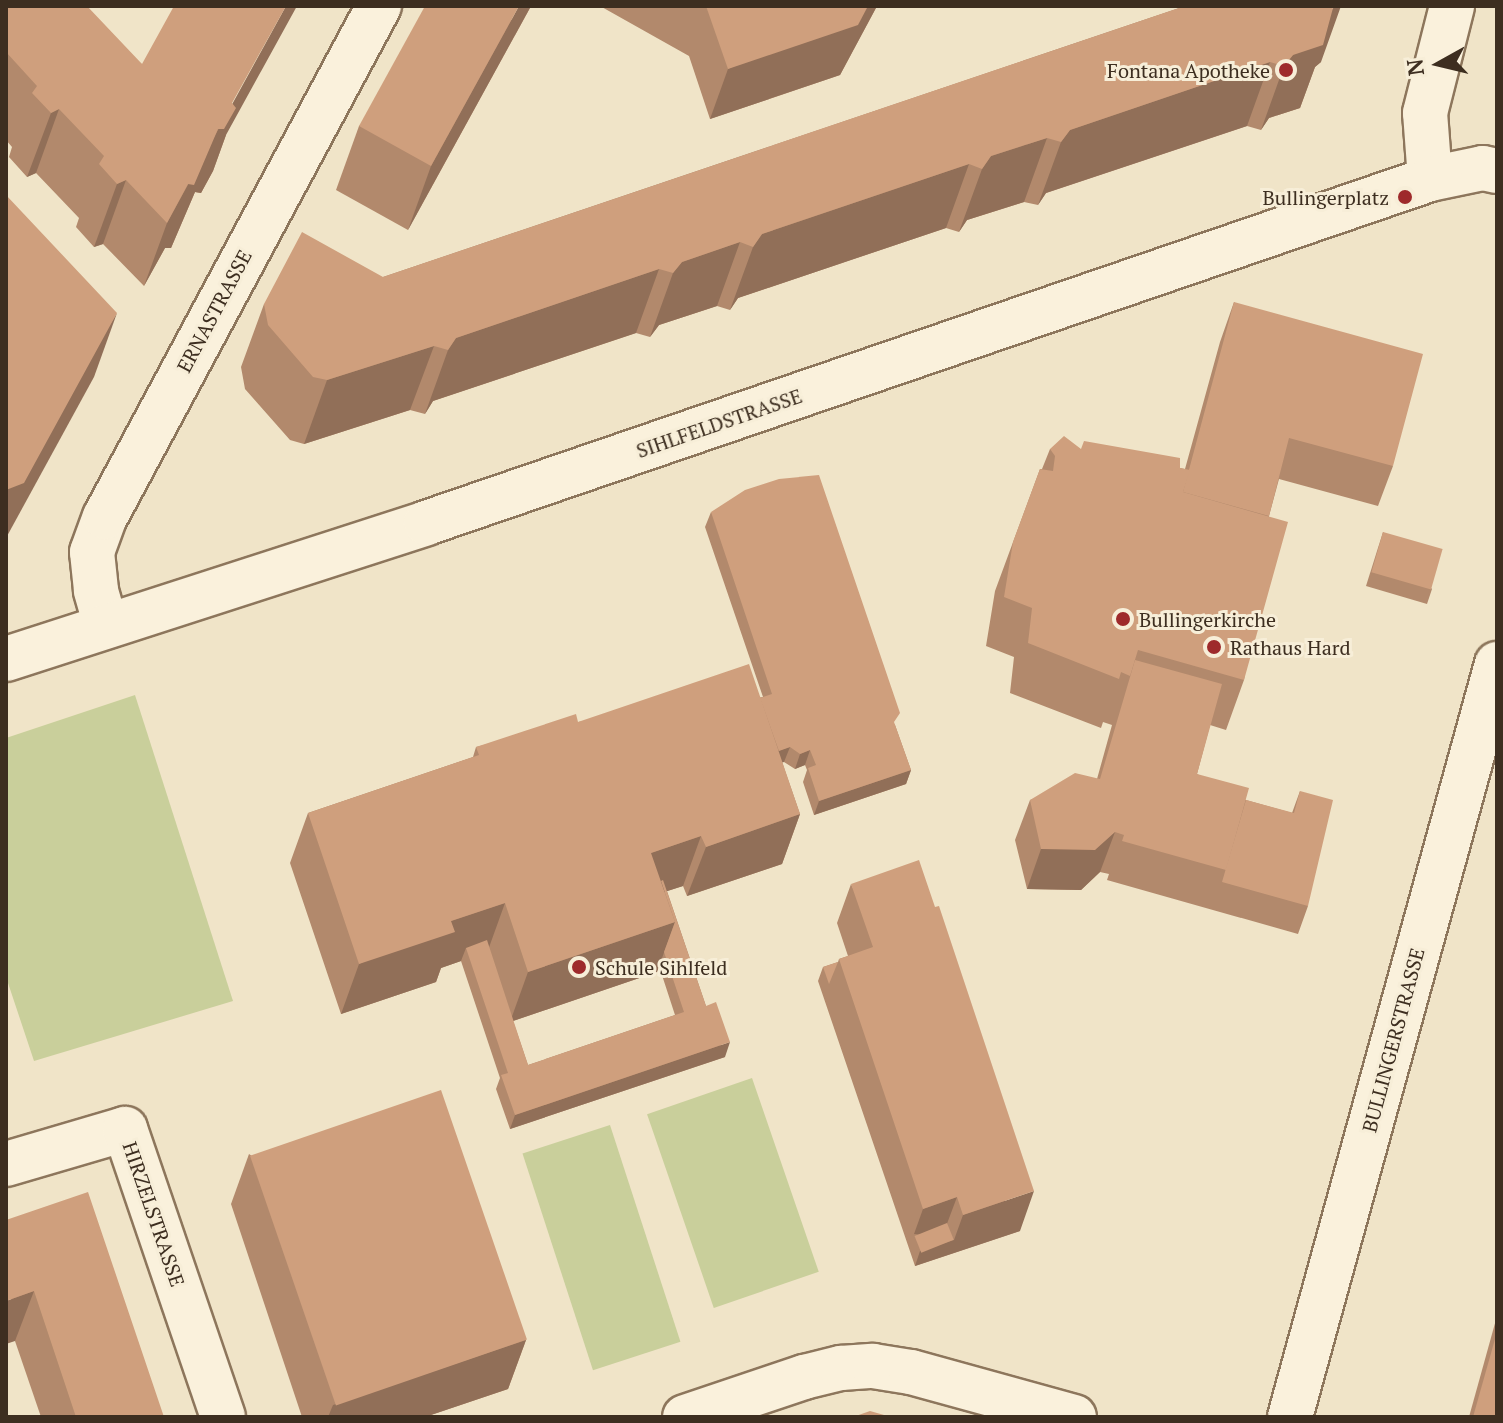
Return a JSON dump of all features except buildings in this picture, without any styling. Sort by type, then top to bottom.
[{"type":"street","name":"ERNASTRASSE","points":[[106,626],[96,590],[92,552],[105,517],[379,6]]},
{"type":"street","points":[[1452,6],[1425,113],[1430,179],[1483,168],[1497,171]]},
{"type":"street","name":"SIHLFELDSTRASSE","points":[[6,659],[426,523],[1430,179]]},
{"type":"street","name":"BULLINGERSTRASSE","points":[[1290,1417],[1497,664]]},
{"type":"street","name":"HIRZELSTRASSE","points":[[6,1164],[125,1129],[223,1417]]},
{"type":"street","points":[[685,1417],[804,1377],[841,1368],[873,1366],[911,1372],[1074,1417]]},
{"type":"green space","points":[[135,695],[233,1001],[34,1061],[6,977],[6,738]]},
{"type":"green space","points":[[752,1078],[819,1272],[714,1308],[647,1114]]},
{"type":"green space","points":[[610,1125],[680,1342],[593,1370],[523,1153]]},
{"type":"place","name":"Fontana Apotheke","points":[[1286,70]]},
{"type":"place","name":"Bullingerplatz","points":[[1405,197]]},
{"type":"place","name":"Bullingerkirche","points":[[1123,619]]},
{"type":"place","name":"Rathaus Hard","points":[[1214,647]]},
{"type":"place","name":"Schule Sihlfeld","points":[[579,967]]}]
